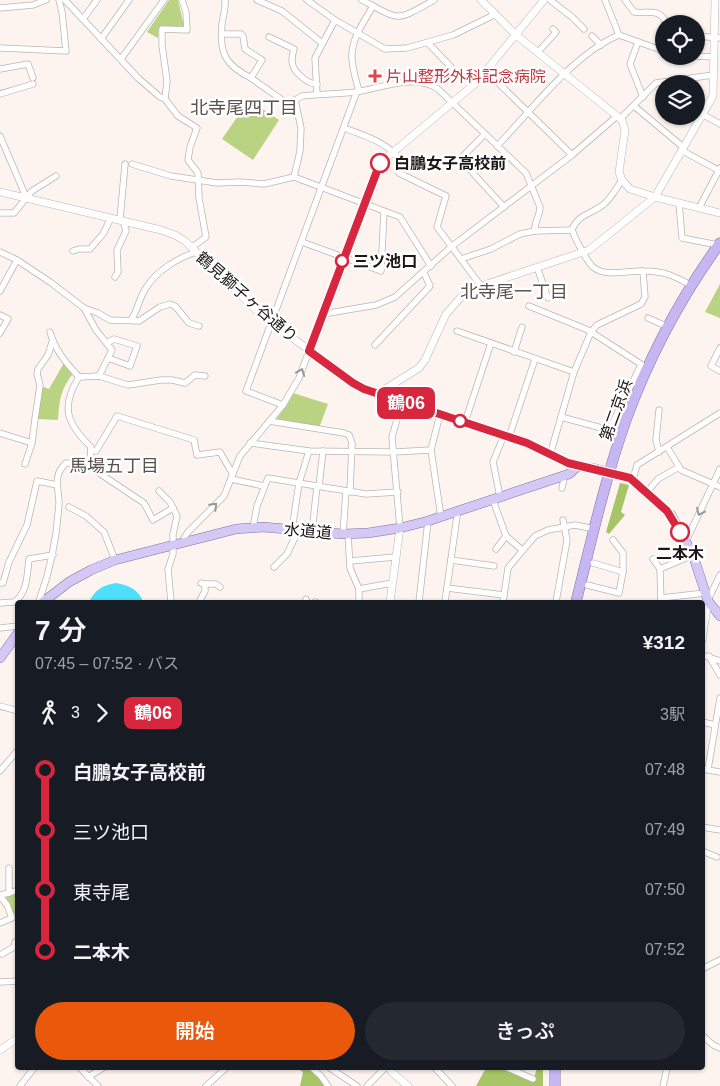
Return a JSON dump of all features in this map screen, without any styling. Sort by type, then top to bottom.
[{"type":"highway","name":"第二京浜","points":[[577,600],[607,484],[644,367],[692,286],[719,247]]},
{"type":"highway","name":"第二京浜","points":[[583,600],[620,458],[641,400],[674,329],[719,247]]},
{"type":"highway","points":[[548,1070],[549,1086]]},
{"type":"highway","points":[[555,1070],[556,1086]]},
{"type":"main road","name":"水道道","points":[[44,600],[69,582],[115,560],[236,529],[253,527],[345,534],[400,528],[441,517],[569,474],[578,466]]},
{"type":"main road","name":"鶴見獅子ヶ谷通り","points":[[578,466],[631,479]]},
{"type":"main road","points":[[631,479],[669,513],[692,555],[707,597],[720,616]]},
{"type":"main road","points":[[0,658],[15,636]]},
{"type":"street","points":[[0,8],[23,3],[33,6],[46,0]]},
{"type":"street","points":[[0,48],[66,51],[59,0]]},
{"type":"street","points":[[83,19],[97,0]]},
{"type":"street","points":[[101,39],[129,0]]},
{"type":"street","points":[[122,59],[164,0]]},
{"type":"street","points":[[165,99],[167,82],[162,45],[162,29],[187,30],[186,12],[182,0]]},
{"type":"street","points":[[225,0],[226,9],[222,23],[223,55],[234,70],[251,78],[288,104],[302,96],[358,91],[406,82],[430,83],[526,173],[540,207],[540,212],[534,223],[535,230]]},
{"type":"street","points":[[257,0],[282,11],[322,43]]},
{"type":"street","points":[[307,0],[335,20],[385,49],[408,48],[428,43],[453,35],[496,14]]},
{"type":"street","points":[[362,0],[390,16],[399,18],[434,0]]},
{"type":"street","points":[[481,0],[516,34],[619,118],[625,128],[619,169],[622,180],[632,190],[720,213]]},
{"type":"street","points":[[185,543],[184,538],[188,532],[224,496],[240,456],[283,405],[299,378],[378,166],[476,83],[544,0]]},
{"type":"street","points":[[550,0],[584,29]]},
{"type":"street","points":[[605,0],[619,35],[655,48]]},
{"type":"street","points":[[625,0],[634,12],[656,12],[661,15]]},
{"type":"street","points":[[705,110],[716,94],[713,75],[713,57],[717,38],[715,0]]},
{"type":"street","points":[[67,1],[138,78],[165,99],[178,116],[197,128],[190,147],[188,160],[198,170],[199,198],[206,237],[193,250],[162,270],[146,287],[131,320]]},
{"type":"street","points":[[283,405],[246,391],[358,91],[352,59],[357,32],[374,6]]},
{"type":"street","points":[[317,94],[315,58],[335,20]]},
{"type":"street","points":[[538,52],[556,32],[553,29]]},
{"type":"street","points":[[222,34],[241,34],[245,49],[262,60],[251,78]]},
{"type":"street","points":[[497,146],[576,63],[619,35]]},
{"type":"street","points":[[592,36],[601,45]]},
{"type":"street","points":[[269,37],[294,48],[292,61],[294,68],[307,82],[317,84]]},
{"type":"street","points":[[638,42],[630,64],[643,97]]},
{"type":"street","points":[[428,43],[451,67]]},
{"type":"street","points":[[705,57],[713,57]]},
{"type":"street","points":[[0,69],[28,64],[33,81],[0,94]]},
{"type":"street","points":[[486,70],[572,155]]},
{"type":"street","points":[[323,314],[376,305],[391,300],[452,247],[634,106],[656,83],[713,75]]},
{"type":"street","points":[[294,177],[300,151],[301,128],[295,100]]},
{"type":"street","points":[[634,106],[682,149],[720,170],[698,208]]},
{"type":"street","points":[[705,116],[720,124]]},
{"type":"street","points":[[377,394],[419,368],[425,360],[440,325],[453,305],[471,290],[584,252],[655,197],[696,125]]},
{"type":"street","points":[[344,128],[378,141],[394,152],[404,163],[399,173],[446,196],[437,227],[481,286]]},
{"type":"street","points":[[485,134],[460,159],[504,207]]},
{"type":"street","points":[[0,136],[26,197]]},
{"type":"street","points":[[115,276],[118,272],[117,250],[126,231],[122,220],[125,164]]},
{"type":"street","points":[[132,164],[171,176],[217,183],[264,184],[294,177],[400,217],[431,266]]},
{"type":"street","points":[[0,213],[14,213],[32,191],[56,176]]},
{"type":"street","points":[[622,180],[605,204],[575,222],[572,230],[576,241],[592,266],[597,270],[619,273],[642,270],[675,276],[692,286]]},
{"type":"street","name":"鶴見獅子ヶ谷通り","points":[[0,192],[169,232],[185,242],[272,323],[358,387],[527,443],[578,466]]},
{"type":"street","points":[[679,203],[682,238],[719,247]]},
{"type":"street","points":[[302,242],[381,271],[384,212]]},
{"type":"street","points":[[73,251],[90,249],[103,234],[111,218]]},
{"type":"street","points":[[461,259],[491,249],[520,234],[535,230],[572,230]]},
{"type":"street","points":[[0,252],[17,260],[50,282],[84,308],[110,320],[140,321],[160,307],[170,304],[175,306],[189,323],[199,326]]},
{"type":"street","points":[[0,292],[3,280],[17,260]]},
{"type":"street","points":[[537,267],[548,298]]},
{"type":"street","points":[[550,455],[574,372],[590,332],[597,326],[641,304],[645,297],[642,270]]},
{"type":"street","points":[[375,345],[430,286],[424,273]]},
{"type":"street","points":[[529,306],[564,319],[590,332],[644,367],[609,430],[561,417]]},
{"type":"street","points":[[84,308],[96,330],[112,350],[99,376]]},
{"type":"street","points":[[0,315],[8,319],[0,333]]},
{"type":"street","points":[[648,318],[668,327]]},
{"type":"street","points":[[514,352],[522,327]]},
{"type":"street","points":[[457,331],[574,372]]},
{"type":"street","points":[[50,332],[52,342],[79,377]]},
{"type":"street","points":[[106,343],[114,339],[137,346],[130,366],[108,358]]},
{"type":"street","points":[[25,464],[32,443],[40,385],[37,374],[38,369],[48,355],[52,342]]},
{"type":"street","points":[[464,422],[491,343]]},
{"type":"street","points":[[720,348],[711,366],[720,370]]},
{"type":"street","points":[[522,550],[506,536],[496,498],[493,462],[506,436],[535,359]]},
{"type":"street","points":[[79,377],[99,376],[128,386],[161,380],[185,382],[195,375],[205,376]]},
{"type":"street","points":[[79,377],[71,391],[69,416],[77,433],[91,447],[90,461],[96,471],[144,504],[154,520],[173,508]]},
{"type":"street","points":[[390,600],[400,528],[392,436],[402,402]]},
{"type":"street","points":[[659,410],[656,440],[660,452]]},
{"type":"street","points":[[631,479],[637,466],[720,413]]},
{"type":"street","points":[[440,414],[431,450],[441,517]]},
{"type":"street","points":[[91,451],[96,451],[117,416],[194,440],[197,455],[220,452],[231,476],[264,486]]},
{"type":"street","points":[[269,421],[347,434],[352,438],[345,534],[350,568],[359,589],[359,600]]},
{"type":"street","points":[[0,433],[32,443]]},
{"type":"street","points":[[250,443],[309,451],[394,452],[431,450]]},
{"type":"street","points":[[667,447],[681,470],[720,487]]},
{"type":"street","points":[[274,567],[287,554],[295,530],[299,483],[309,451]]},
{"type":"street","points":[[312,532],[323,451]]},
{"type":"street","points":[[40,600],[53,555],[59,502],[58,473],[66,463],[83,464],[90,461]]},
{"type":"street","points":[[646,492],[658,479],[679,467]]},
{"type":"street","points":[[685,540],[720,469]]},
{"type":"street","points":[[562,488],[565,475]]},
{"type":"street","points":[[253,527],[257,506],[268,478],[366,494],[398,492]]},
{"type":"street","points":[[0,583],[3,583],[9,562],[27,525],[37,481],[57,485]]},
{"type":"street","points":[[159,491],[164,495],[177,516],[173,534],[173,554],[168,570],[171,600]]},
{"type":"street","points":[[69,507],[86,516],[104,532],[115,560]]},
{"type":"street","points":[[445,600],[457,516],[455,512]]},
{"type":"street","points":[[419,600],[428,521]]},
{"type":"street","points":[[503,600],[507,568],[535,536],[564,523],[595,529]]},
{"type":"street","points":[[556,600],[567,540],[564,523]]},
{"type":"street","points":[[496,549],[506,536]]},
{"type":"street","points":[[587,585],[619,593],[623,572],[623,553],[614,540]]},
{"type":"street","points":[[16,600],[23,594],[29,558],[53,555]]},
{"type":"street","points":[[660,569],[692,555]]},
{"type":"street","points":[[350,561],[396,557]]},
{"type":"street","points":[[653,559],[660,569],[661,600],[707,597]]},
{"type":"street","points":[[451,560],[494,566]]},
{"type":"street","points":[[593,563],[623,572]]},
{"type":"street","points":[[705,614],[707,597],[720,575]]},
{"type":"street","points":[[359,589],[392,583]]},
{"type":"street","points":[[200,600],[205,591],[203,584],[216,584],[220,587]]},
{"type":"street","points":[[447,588],[504,595]]},
{"type":"street","points":[[0,603],[15,601]]},
{"type":"street","points":[[0,628],[15,626]]},
{"type":"street","points":[[706,655],[720,661]]},
{"type":"street","points":[[706,655],[720,675]]},
{"type":"street","points":[[720,698],[705,769],[720,772]]},
{"type":"street","points":[[0,706],[15,710]]},
{"type":"street","points":[[705,723],[715,725]]},
{"type":"street","points":[[0,771],[15,754]]},
{"type":"street","points":[[705,828],[720,830]]},
{"type":"street","points":[[705,853],[717,856]]},
{"type":"street","points":[[9,868],[9,893]]},
{"type":"street","points":[[0,923],[12,918],[7,905],[0,896],[15,891]]},
{"type":"street","points":[[4,951],[14,947],[15,942]]},
{"type":"street","points":[[705,968],[720,960]]},
{"type":"street","points":[[0,981],[15,980]]},
{"type":"street","points":[[705,1038],[720,1048]]},
{"type":"street","points":[[0,1050],[15,1040]]},
{"type":"street","points":[[20,1086],[32,1070]]},
{"type":"street","points":[[82,1070],[98,1086]]},
{"type":"street","points":[[88,1077],[100,1070]]},
{"type":"street","points":[[206,1086],[224,1070]]},
{"type":"street","points":[[314,1070],[328,1086]]},
{"type":"street","points":[[333,1070],[357,1086]]},
{"type":"street","points":[[367,1086],[383,1070]]},
{"type":"street","points":[[391,1070],[408,1086]]},
{"type":"street","points":[[437,1070],[452,1086]]},
{"type":"street","points":[[513,1070],[533,1079]]},
{"type":"street","points":[[663,1086],[666,1070]]},
{"type":"green space","points":[[169,0],[178,0],[184,26],[159,27],[158,38],[147,32]]},
{"type":"green space","points":[[249,100],[279,120],[253,160],[222,139]]},
{"type":"green space","points":[[720,284],[720,318],[705,312]]},
{"type":"green space","points":[[65,361],[74,372],[61,394],[58,420],[37,419],[41,386],[49,389]]},
{"type":"green space","points":[[293,393],[328,404],[319,428],[275,421]]},
{"type":"green space","points":[[620,483],[629,485],[621,512],[625,515],[609,534],[606,532]]},
{"type":"green space","points":[[15,894],[15,916],[6,897]]},
{"type":"green space","points":[[300,1070],[311,1070],[324,1086],[300,1086],[303,1072]]},
{"type":"green space","points":[[485,1070],[509,1070],[533,1081],[536,1070],[543,1070],[543,1086],[476,1086]]},
{"type":"water","points":[[116,583],[125,585],[139,594],[142,600],[90,600],[94,594],[107,585]]},
{"type":"bus line","name":"鶴06","points":[[380,163],[309,351],[358,387],[527,443],[568,463],[633,479],[671,515],[680,532]]},
{"type":"place","name":"片山整形外科記念病院","points":[[375,76]]},
{"type":"place","name":"白鵬女子高校前","points":[[380,163]]},
{"type":"place","name":"三ツ池口","points":[[342,261]]},
{"type":"place","name":"二本木","points":[[680,532]]},
{"type":"district","name":"北寺尾四丁目","points":[[244,108]]},
{"type":"district","name":"北寺尾一丁目","points":[[514,292]]},
{"type":"district","name":"馬場五丁目","points":[[114,466]]}]
